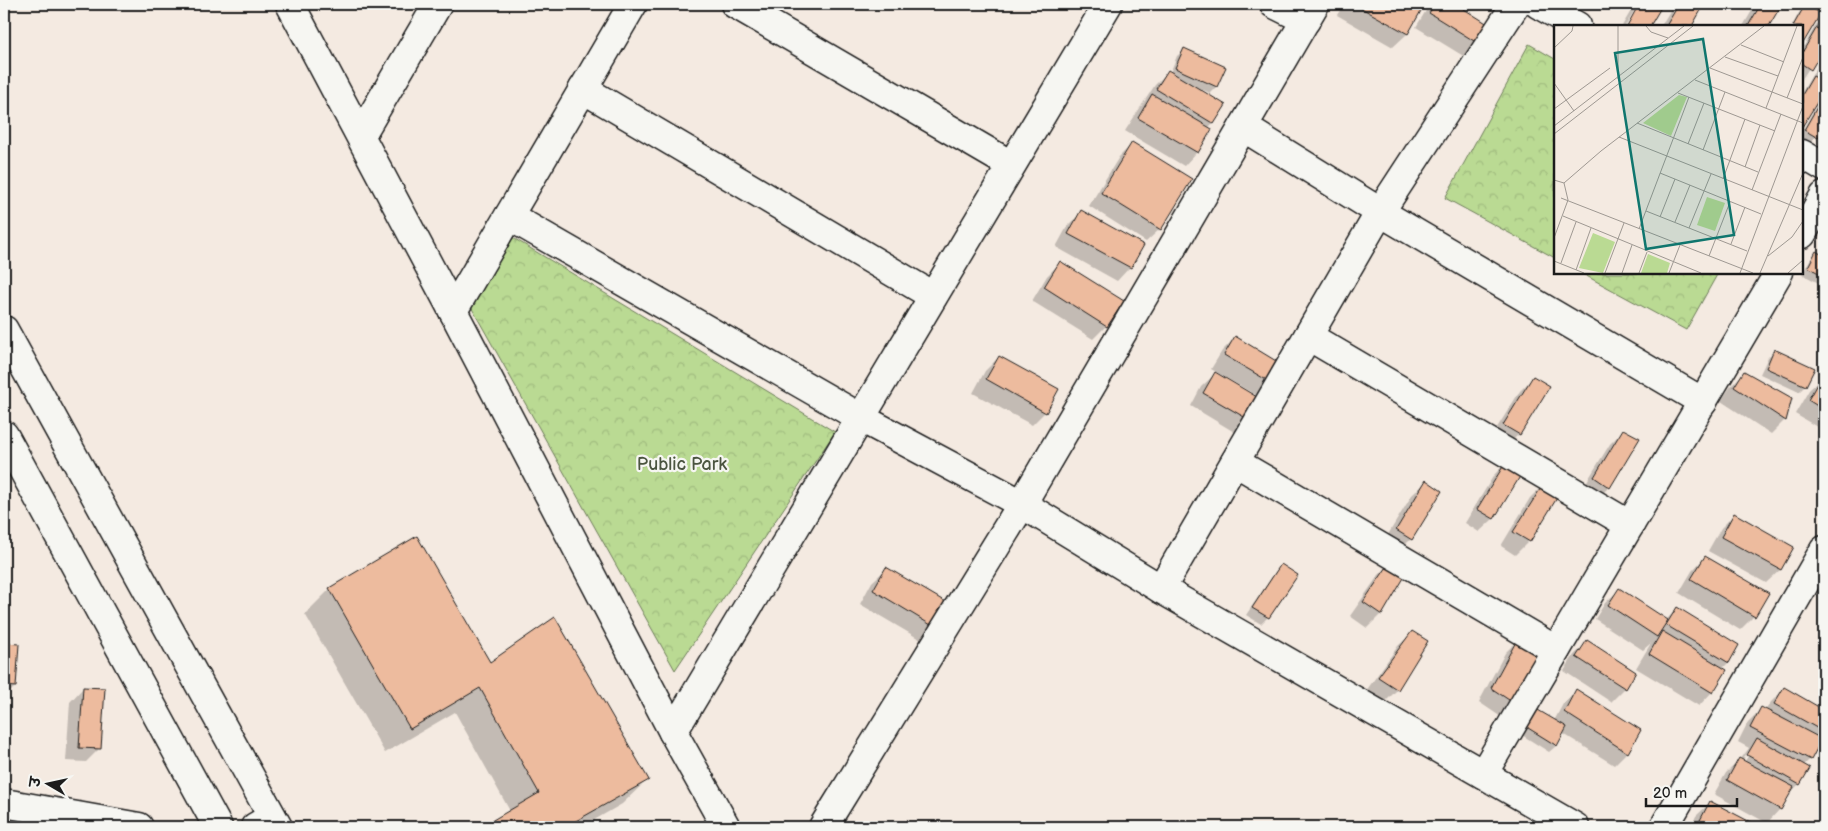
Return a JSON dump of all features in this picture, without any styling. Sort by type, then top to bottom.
[{"type":"street","points":[[290,4],[673,732],[726,827]]},
{"type":"street","points":[[360,135],[438,4]]},
{"type":"street","points":[[453,311],[633,4]]},
{"type":"street","points":[[735,4],[1011,165]]},
{"type":"street","points":[[673,732],[1108,4]]},
{"type":"street","points":[[823,827],[1022,504],[1310,12],[1274,4]]},
{"type":"street","points":[[1161,589],[1380,212],[1516,4]]},
{"type":"street","points":[[1538,4],[1575,25]]},
{"type":"street","points":[[583,90],[933,296]]},
{"type":"street","points":[[1243,127],[1380,212],[1703,402]]},
{"type":"street","points":[[1803,155],[1824,167]]},
{"type":"street","points":[[1803,232],[1824,196]]},
{"type":"street","points":[[509,216],[860,418],[1022,504],[1161,589],[1574,827]]},
{"type":"street","points":[[1483,774],[1778,274]]},
{"type":"street","points":[[4,330],[268,824]]},
{"type":"street","points":[[1308,336],[1630,525]]},
{"type":"street","points":[[4,435],[218,827]]},
{"type":"street","points":[[1235,462],[1556,650]]},
{"type":"street","points":[[1664,827],[1824,550]]},
{"type":"street","points":[[4,803],[139,827]]},
{"type":"green space","points":[[1529,44],[1554,58],[1554,257],[1445,198]]},
{"type":"green space","name":"Public Park","points":[[505,233],[835,432],[675,670],[470,305]]},
{"type":"green space","points":[[1583,274],[1717,274],[1686,330]]},
{"type":"building","points":[[1354,4],[1414,4],[1422,9],[1408,34]]},
{"type":"building","points":[[1435,4],[1456,4],[1491,26],[1479,44],[1429,13]]},
{"type":"building","points":[[1639,4],[1663,4],[1651,25],[1628,25]]},
{"type":"building","points":[[1679,4],[1704,5],[1693,25],[1667,25]]},
{"type":"building","points":[[1761,4],[1782,4],[1770,25],[1749,25]]},
{"type":"building","points":[[1805,5],[1821,13],[1803,43],[1803,25],[1794,25]]},
{"type":"building","points":[[1824,15],[1824,48],[1811,70],[1803,65],[1803,51]]},
{"type":"building","points":[[1184,48],[1226,67],[1217,87],[1175,68]]},
{"type":"building","points":[[1824,58],[1824,78],[1816,73]]},
{"type":"building","points":[[1168,70],[1226,105],[1214,124],[1156,89]]},
{"type":"building","points":[[1813,76],[1824,82],[1824,91],[1803,125],[1803,93]]},
{"type":"building","points":[[1152,94],[1212,129],[1198,153],[1138,118]]},
{"type":"building","points":[[1824,95],[1824,128],[1818,138],[1804,130]]},
{"type":"building","points":[[1132,142],[1192,179],[1161,230],[1101,193]]},
{"type":"building","points":[[1081,210],[1144,245],[1131,268],[1068,234]]},
{"type":"building","points":[[1816,251],[1824,256],[1824,276],[1808,267]]},
{"type":"building","points":[[1060,261],[1124,301],[1107,327],[1044,287]]},
{"type":"building","points":[[1235,336],[1286,367],[1275,385],[1224,355]]},
{"type":"building","points":[[1774,349],[1815,368],[1806,386],[1766,368]]},
{"type":"building","points":[[999,356],[1059,389],[1046,413],[986,379]]},
{"type":"building","points":[[1744,371],[1792,398],[1786,421],[1734,387]]},
{"type":"building","points":[[1215,372],[1262,400],[1251,421],[1203,393]]},
{"type":"building","points":[[1822,375],[1824,376],[1824,410],[1808,400]]},
{"type":"building","points":[[1533,376],[1550,386],[1520,435],[1503,425]]},
{"type":"building","points":[[1623,429],[1640,438],[1610,488],[1594,477]]},
{"type":"building","points":[[1507,460],[1524,470],[1494,519],[1477,509]]},
{"type":"building","points":[[1426,480],[1442,491],[1412,540],[1396,530]]},
{"type":"building","points":[[1544,483],[1560,493],[1530,542],[1513,532]]},
{"type":"building","points":[[1734,513],[1794,547],[1781,570],[1721,537]]},
{"type":"building","points":[[417,536],[490,662],[555,617],[649,780],[574,822],[577,827],[481,827],[539,793],[480,688],[410,729],[329,588]]},
{"type":"building","points":[[1705,556],[1769,593],[1755,617],[1691,579]]},
{"type":"building","points":[[1391,561],[1408,571],[1382,615],[1363,602]]},
{"type":"building","points":[[1281,564],[1298,575],[1269,618],[1252,608]]},
{"type":"building","points":[[886,567],[949,604],[936,628],[873,590]]},
{"type":"building","points":[[1619,588],[1668,620],[1657,637],[1608,605]]},
{"type":"building","points":[[1677,607],[1739,645],[1729,663],[1666,625]]},
{"type":"building","points":[[1412,631],[1428,641],[1398,690],[1378,677]]},
{"type":"building","points":[[1662,631],[1727,670],[1713,693],[1649,654]]},
{"type":"building","points":[[1518,638],[1547,655],[1515,704],[1491,688]]},
{"type":"building","points":[[1587,640],[1636,672],[1626,689],[1576,657]]},
{"type":"building","points":[[4,643],[19,644],[16,687],[4,686]]},
{"type":"building","points":[[83,687],[105,688],[101,749],[79,748]]},
{"type":"building","points":[[1784,687],[1824,710],[1824,732],[1774,704]]},
{"type":"building","points":[[1576,689],[1641,730],[1628,753],[1564,712]]},
{"type":"building","points":[[1531,706],[1567,727],[1557,746],[1520,723]]},
{"type":"building","points":[[1761,707],[1822,739],[1811,760],[1750,728]]},
{"type":"building","points":[[1757,738],[1810,768],[1800,785],[1747,755]]},
{"type":"building","points":[[1739,758],[1794,787],[1781,810],[1727,780]]},
{"type":"building","points":[[1710,801],[1760,827],[1697,826]]}]
